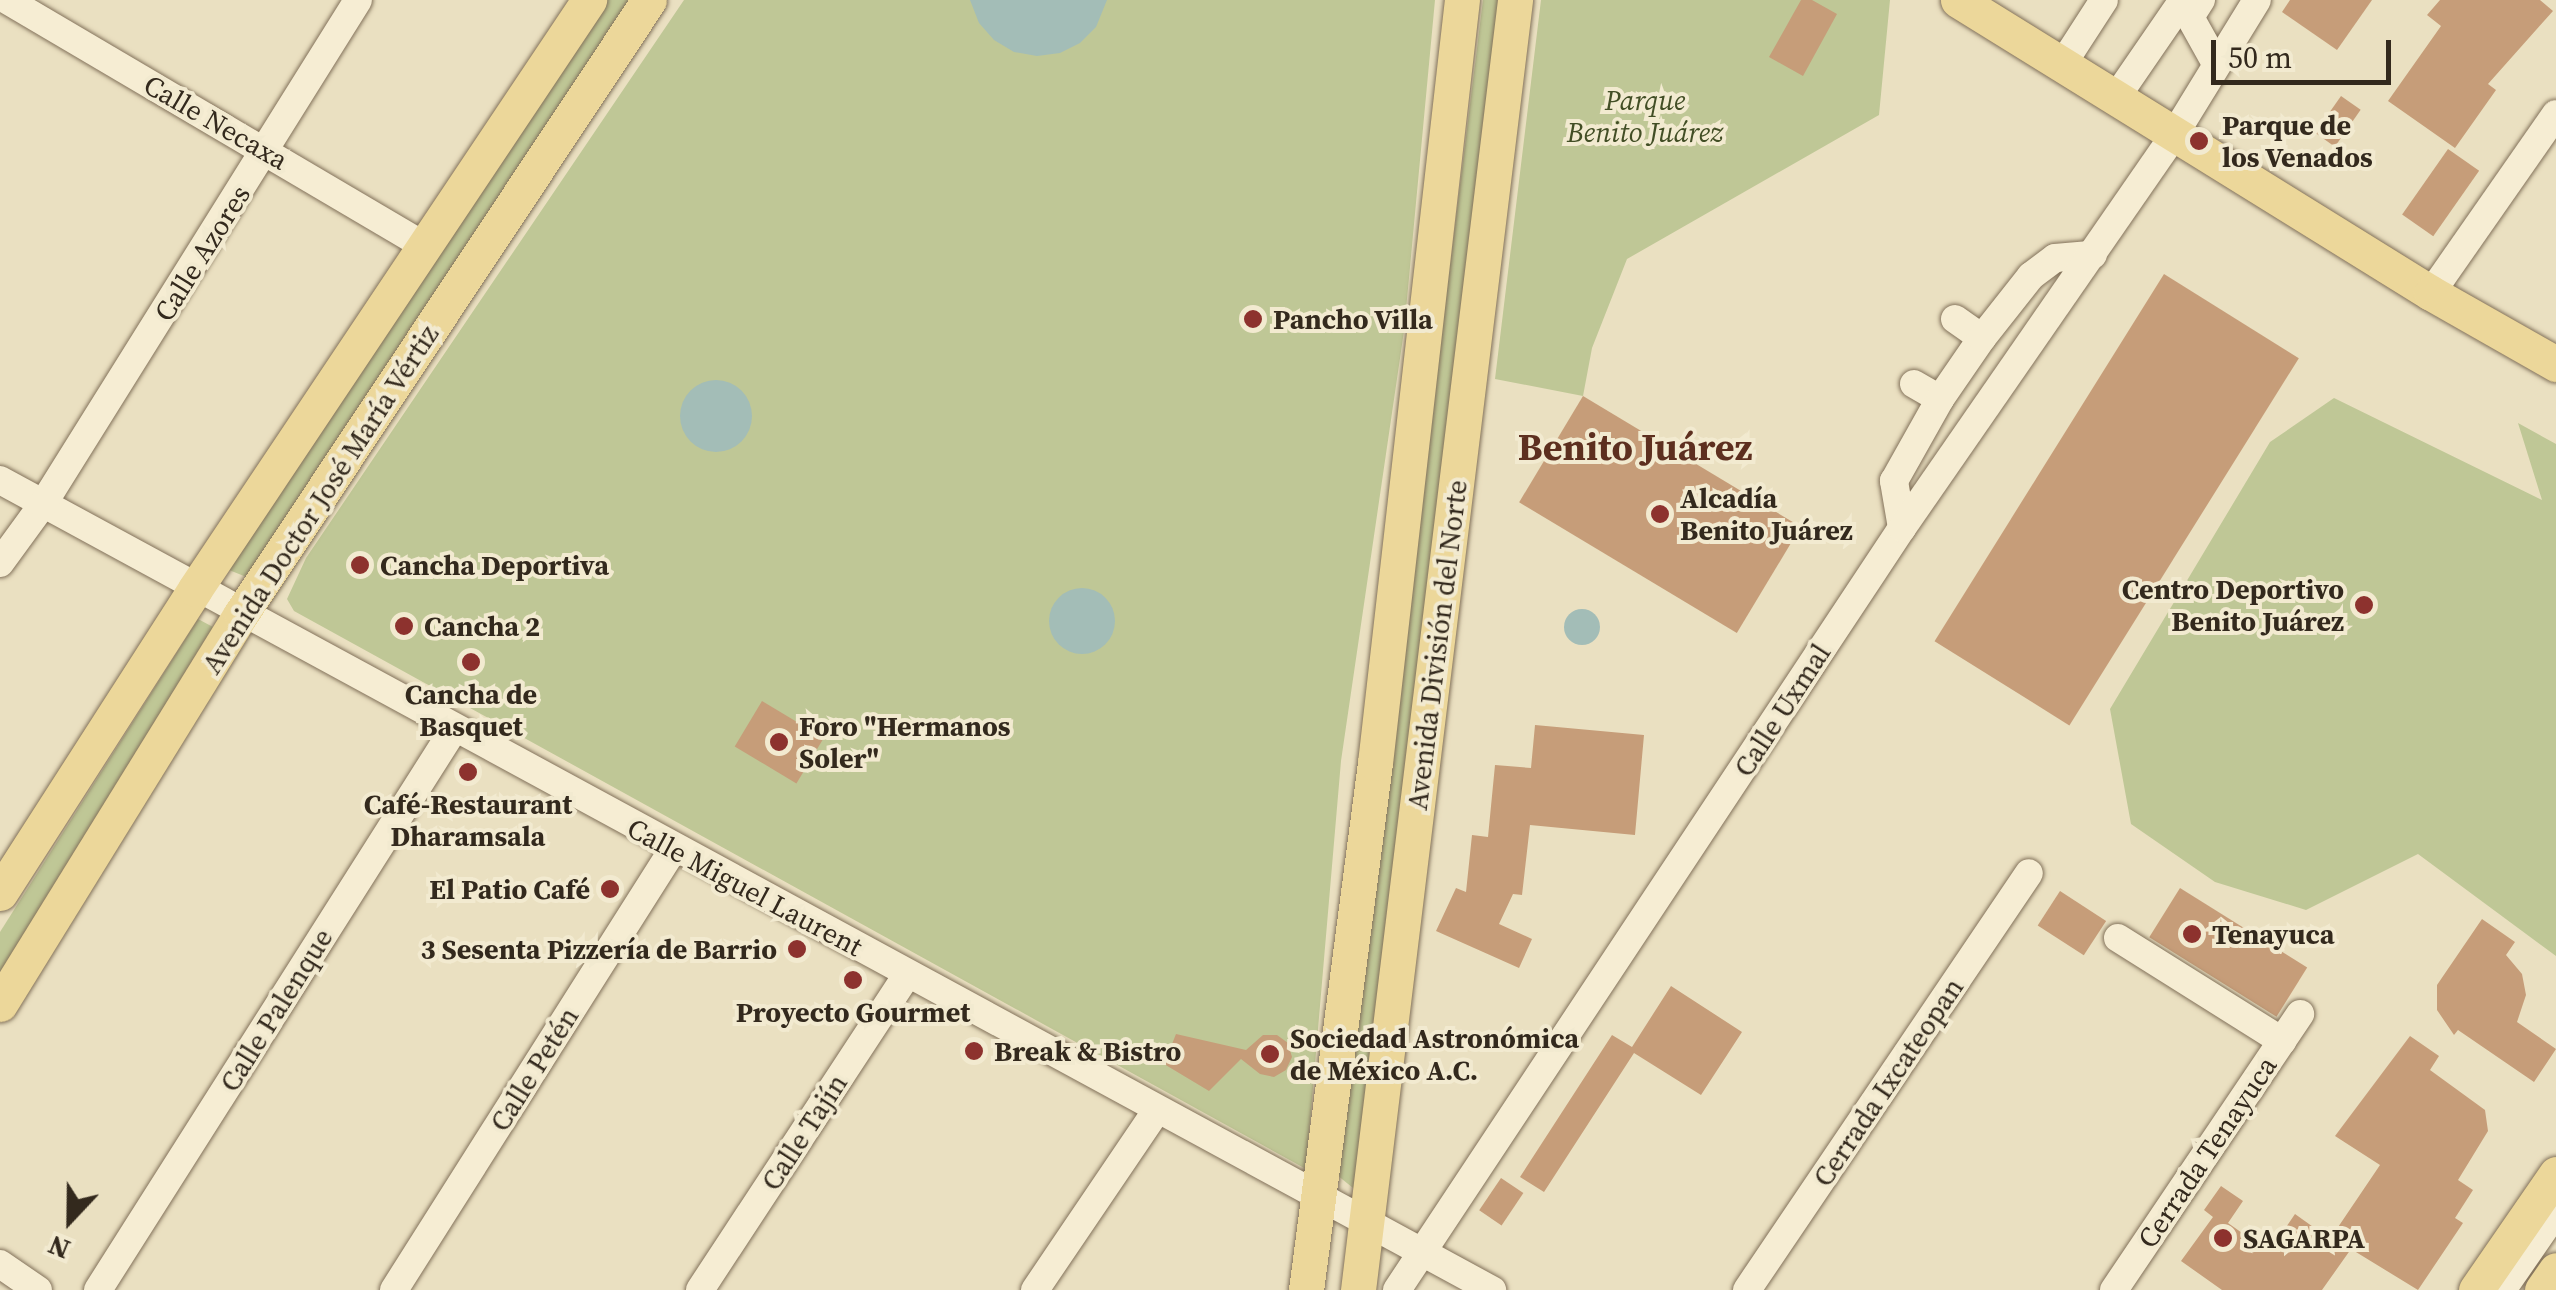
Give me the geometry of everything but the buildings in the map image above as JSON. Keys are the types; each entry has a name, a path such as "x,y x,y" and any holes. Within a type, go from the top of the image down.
{"main road":[{"name":"Avenida Doctor José María Vértiz","path":"0,893 195,589 589,0"},
{"name":"Avenida Doctor José María Vértiz","path":"0,1004 242,614 649,0"},
{"name":"Avenida División del Norte","path":"1306,1290 1320,1200 1462,0"},
{"name":"Avenida División del Norte","path":"1358,1290 1516,0"},
{"path":"1958,0 2431,293 2556,364"},
{"path":"2476,1290 2556,1174"},
{"path":"2542,1290 2556,1270"}],"street":[{"name":"Calle Necaxa","path":"7,0 424,246"},
{"name":"Calle Azores","path":"0,563 42,504 267,151 358,0"},
{"path":"2062,65 2104,0"},
{"name":"Calle Uxmal","path":"1397,1290 1902,528 2174,135 2215,62 2258,0"},
{"path":"2116,99 2187,8 2215,62"},
{"path":"2431,293 2556,114"},
{"path":"1902,528 1894,480 1940,399 1982,338 2030,276 2055,258 2092,255"},
{"path":"1956,319 1982,338"},
{"path":"1914,384 1940,399"},
{"name":"Calle Miguel Laurent","path":"0,480 454,730 1492,1290"},
{"name":"Calle Palenque","path":"98,1290 454,730"},
{"name":"Calle Petén","path":"394,1290 674,848"},
{"name":"Cerrada Ixcateopan","path":"1747,1290 2029,873"},
{"path":"2118,938 2282,1042"},
{"name":"Calle Tajín","path":"700,1290 907,975"},
{"name":"Cerrada Tenayuca","path":"2114,1290 2300,1014"},
{"path":"1035,1290 1157,1110"},
{"path":"2502,1290 2556,1212"},
{"path":"0,1264 38,1290"}],"green space":[{"path":"604,0 629,0 249,578 224,568"},
{"path":"684,0 1435,0 1404,331 1341,761 1306,1169 294,611 287,599 306,558"},
{"path":"1483,0 1500,0 1358,1192 1337,1175"},
{"name":"Parque Benito Juárez","path":"1541,0 1890,0 1879,115 1627,259 1592,348 1583,396 1495,379"},
{"name":"Centro Deportivo Benito Juárez","path":"2334,398 2542,500 2518,423 2556,444 2556,956 2418,854 2306,910 2215,882 2131,824 2110,709 2270,442"},
{"path":"198,619 213,627 0,973 0,932"}],"water":[{"path":"970,0 1107,0 1096,27 1080,43 1060,53 1037,56 1014,52 994,40 979,23"},
{"path":"716,380 742,390 752,416 742,442 716,452 690,442 680,416 690,390"},
{"path":"1082,588 1095,590 1105,598 1113,608 1113,634 1105,644 1095,652 1082,654 1069,652 1059,644 1051,634 1049,621 1051,608 1059,598 1069,590"},
{"path":"1582,609 1595,614 1600,627 1595,640 1582,645 1569,640 1564,627 1569,614"}],"place":[{"name":"Parque de los Venados","path":"2199,141"},
{"name":"Pancho Villa","path":"1253,319"},
{"name":"Alcadía Benito Juárez","path":"1660,514"},
{"name":"Cancha Deportiva","path":"360,565"},
{"name":"Centro Deportivo Benito Juárez","path":"2364,605"},
{"name":"Cancha 2","path":"404,626"},
{"name":"Cancha de Basquet","path":"471,662"},
{"name":"Foro \"Hermanos Soler\"","path":"779,742"},
{"name":"Café-Restaurant Dharamsala","path":"468,772"},
{"name":"El Patio Café","path":"610,889"},
{"name":"Tenayuca","path":"2192,934"},
{"name":"3 Sesenta Pizzería de Barrio","path":"797,949"},
{"name":"Proyecto Gourmet","path":"853,980"},
{"name":"Break & Bistro","path":"974,1051"},
{"name":"Sociedad Astronómica de México A.C.","path":"1270,1054"},
{"name":"SAGARPA","path":"2223,1238"}],"district":[{"name":"Benito Juárez","path":"1635,448"}]}
